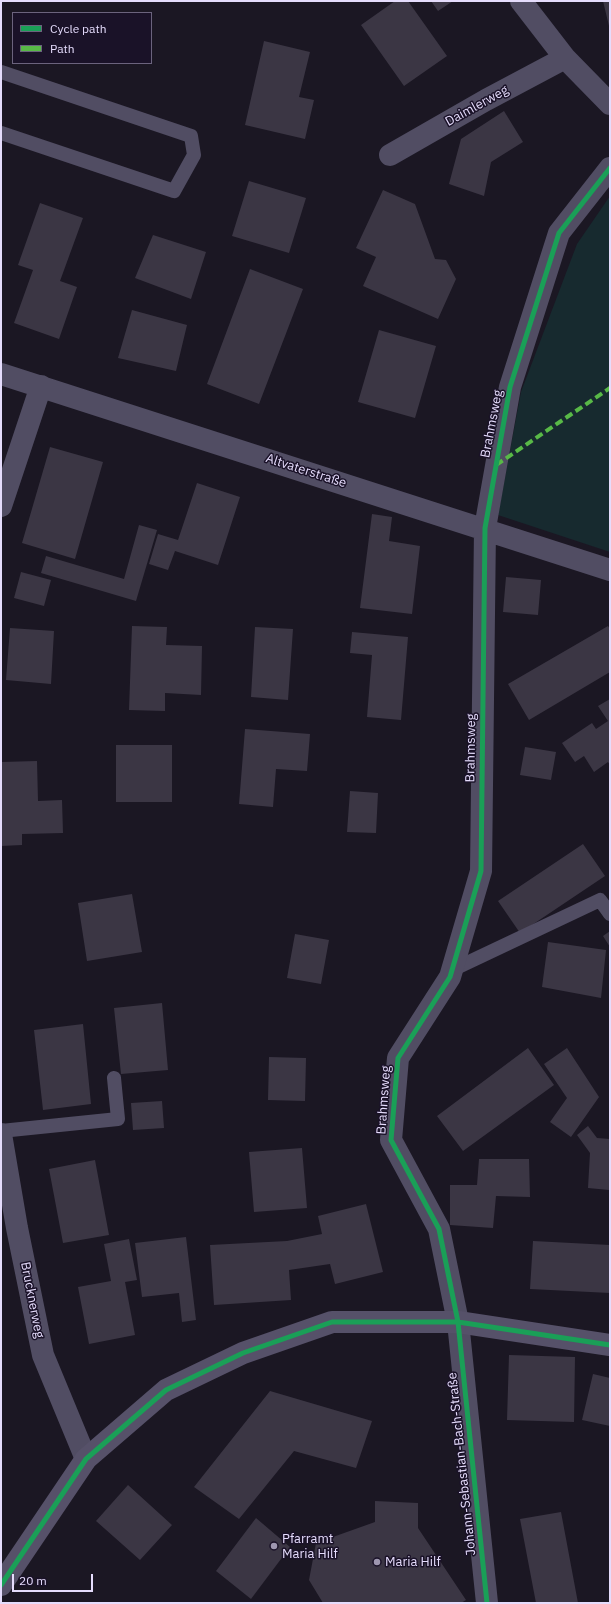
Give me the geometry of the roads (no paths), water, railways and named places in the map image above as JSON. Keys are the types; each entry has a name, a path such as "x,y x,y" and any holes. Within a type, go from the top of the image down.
{"street":[{"path":"522,1 565,58 610,104"},
{"name":"Daimlerweg","path":"390,154 565,58"},
{"name":"Brahmsweg","path":"458,1322 439,1229 391,1140 398,1058 450,977 481,871 485,528 510,387 558,233 610,168"},
{"name":"Altvaterstraße","path":"1,374 485,528 610,570"},
{"path":"1,506 41,386"},
{"name":"Brucknerweg","path":"1,1132 17,1228 43,1355 86,1459"},
{"path":"1,1585 86,1459 166,1390 243,1353 332,1322 458,1322 610,1345"},
{"name":"Johann-Sebastian-Bach-Straße","path":"458,1322 487,1603"}],"lane":[{"path":"1,72 191,136 194,155 174,191 1,133"},
{"path":"452,970 600,900 610,914"},
{"path":"1,1132 118,1119 114,1078"}],"place":[{"name":"Pfarramt Maria Hilf","path":"274,1546"},
{"name":"Maria Hilf","path":"377,1562"}]}
